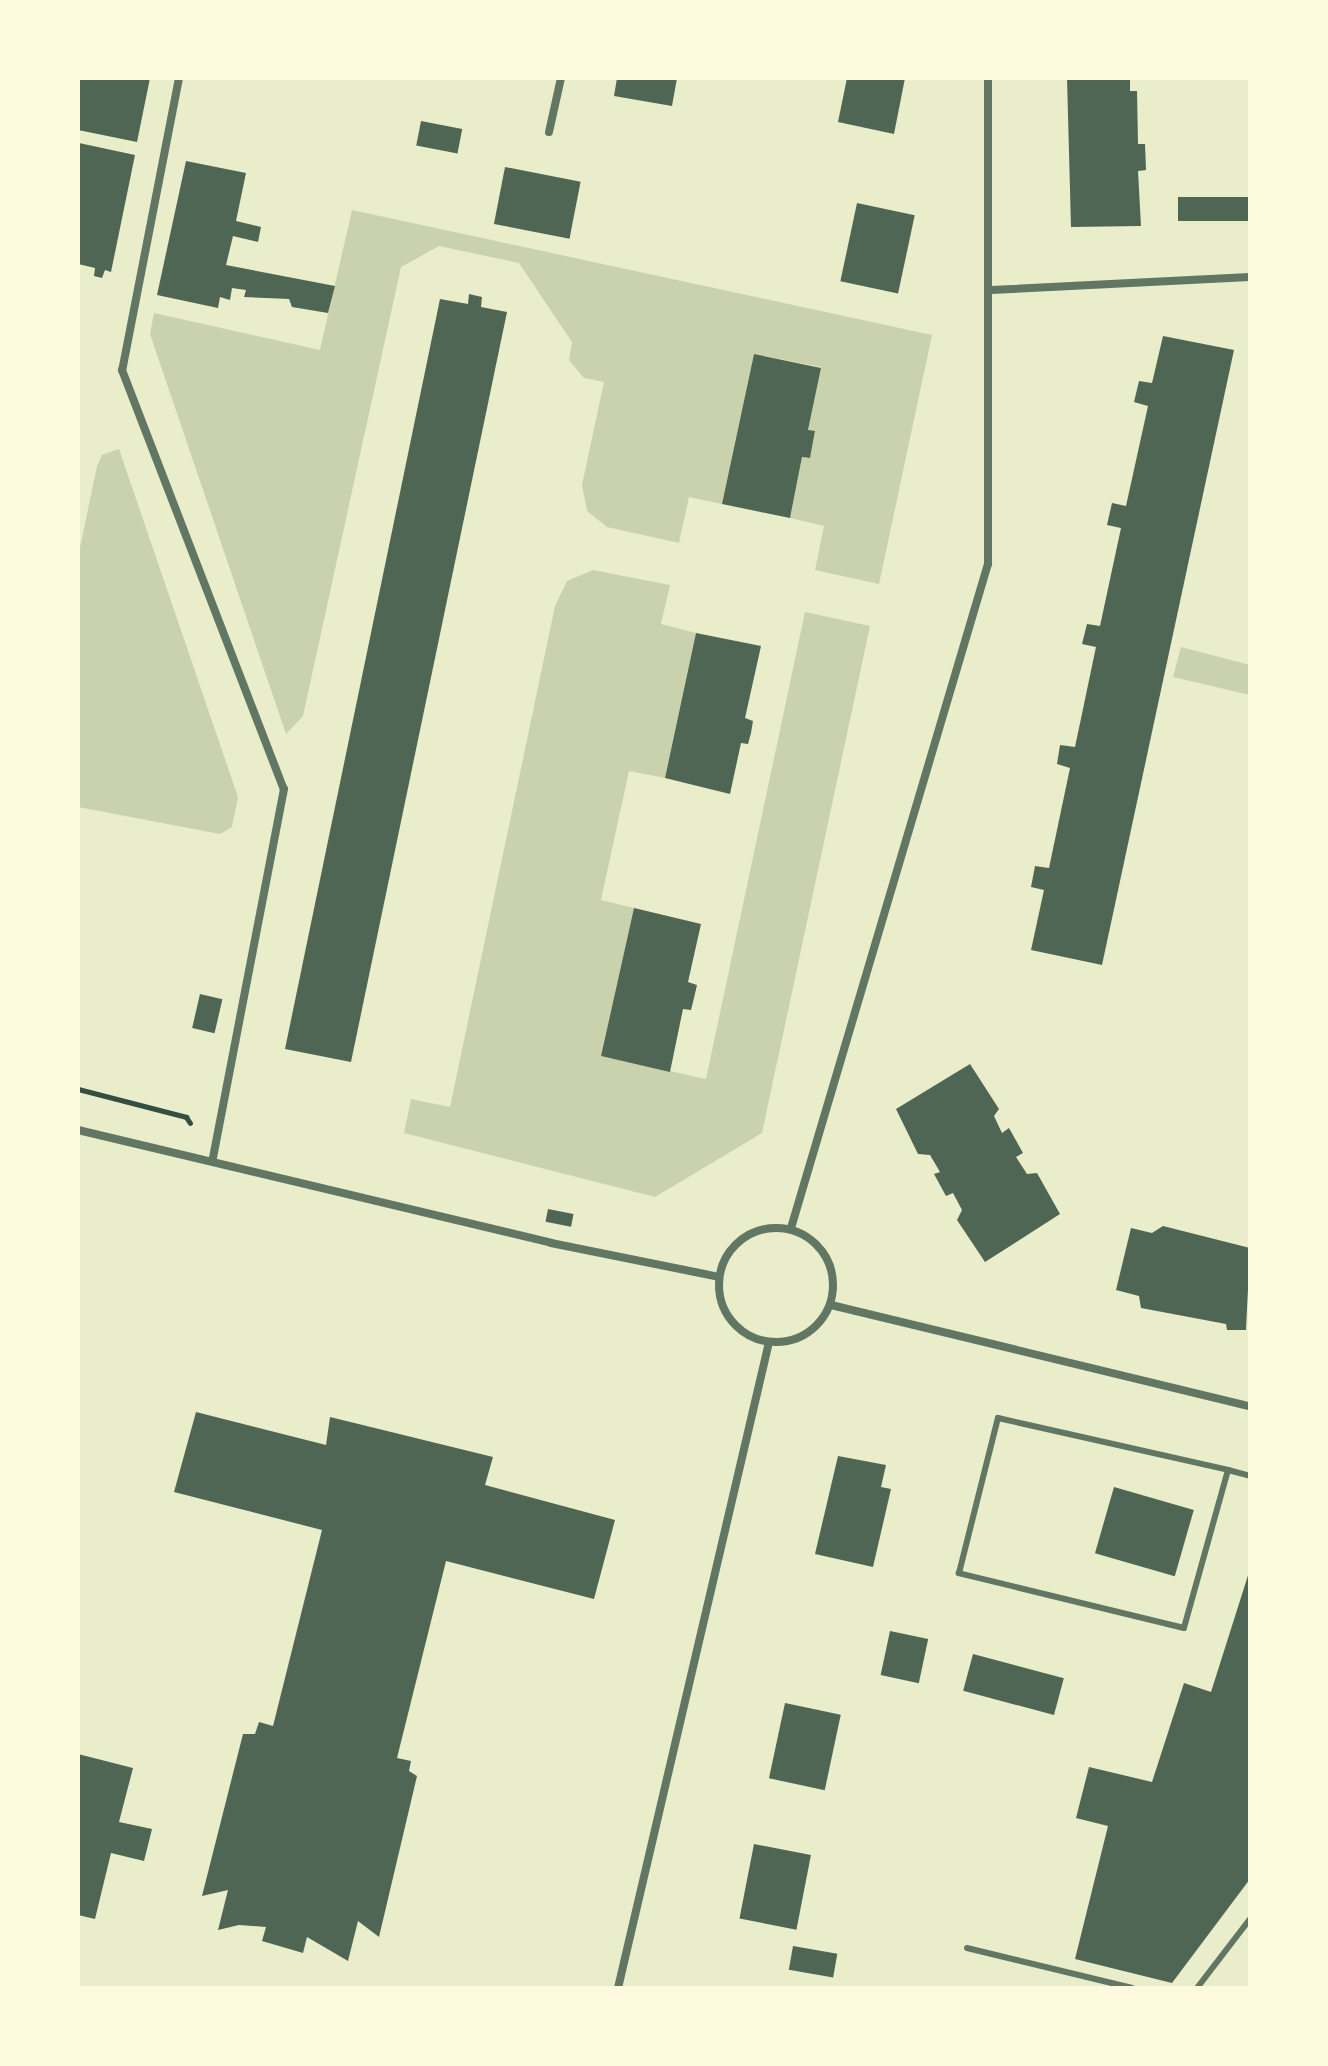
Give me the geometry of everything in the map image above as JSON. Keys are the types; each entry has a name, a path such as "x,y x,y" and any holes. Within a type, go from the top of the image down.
{"street":[{"path":"179,78 122,370 284,789 213,1159"},
{"path":"549,132 561,78"},
{"path":"791,1228 988,564 991,290 988,78"},
{"path":"991,290 1250,277"},
{"path":"78,1130 213,1159 551,1243 719,1277"},
{"path":"771,1227 791,1228 808,1236 827,1258 834,1285 831,1305 807,1334 769,1342 752,1337 726,1313 719,1277 725,1259 744,1238 771,1227"},
{"path":"831,1305 1250,1406"},
{"path":"618,1988 769,1342"}],"lane":[{"path":"1228,1470 1184,1628 959,1573 998,1418 1228,1470 1250,1476"},
{"path":"1197,1988 1250,1919"},
{"path":"967,1948 1132,1988"}],"path":[{"path":"78,1089 186,1117 213,1159"}],"green space":[{"path":"352,210 932,335 879,584 815,570 824,526 790,518 802,457 810,458 815,432 808,430 821,367 754,354 722,504 689,497 679,543 607,527 587,511 582,485 604,382 584,378 569,360 572,342 519,263 439,246 401,267 303,716 286,734 150,334 154,313 320,350"},
{"path":"119,449 238,797 232,827 220,834 78,807 78,557 97,466 102,455"},
{"path":"593,570 670,585 661,624 696,633 665,778 629,771 601,900 634,908 601,1056 706,1079 805,612 870,626 762,1133 655,1197 404,1133 411,1099 450,1107 555,606 567,581"},
{"path":"1181,647 1250,665 1250,695 1173,677"}],"building":[{"path":"78,78 150,78 137,142 78,130"},
{"path":"617,78 677,78 672,106 614,96"},
{"path":"847,78 905,78 894,134 838,122"},
{"path":"1067,78 1130,78 1130,91 1137,91 1138,144 1145,144 1146,170 1138,171 1141,226 1071,227"},
{"path":"421,121 462,129 457,154 416,146"},
{"path":"79,143 135,155 111,272 105,270 102,278 94,276 95,268 78,264"},
{"path":"186,161 246,173 236,221 261,227 258,242 233,236 226,265 335,286 328,313 292,307 289,299 244,297 246,290 232,288 230,300 220,297 218,308 157,295"},
{"path":"505,167 581,182 570,239 494,224"},
{"path":"1178,197 1250,197 1250,221 1178,221"},
{"path":"857,203 915,215 898,294 840,281"},
{"path":"469,294 482,297 481,307 507,312 351,1062 285,1049 440,299 468,304"},
{"path":"1163,336 1234,350 1102,965 1031,950 1044,890 1031,887 1035,866 1049,868 1070,768 1057,764 1060,745 1075,747 1096,647 1082,644 1087,624 1100,626 1121,528 1107,525 1112,503 1126,506 1148,406 1134,402 1139,381 1152,383"},
{"path":"754,354 821,368 808,430 815,431 810,458 802,457 790,518 722,504"},
{"path":"696,633 761,646 745,718 753,721 751,733 748,744 741,743 730,794 665,778"},
{"path":"634,908 701,924 688,982 697,985 691,1010 683,1009 670,1072 601,1056"},
{"path":"200,994 222,999 215,1033 192,1028"},
{"path":"970,1064 999,1109 994,1116 1002,1133 1009,1128 1023,1153 1016,1157 1027,1174 1037,1173 1060,1214 985,1262 957,1220 962,1210 953,1193 946,1196 934,1174 940,1172 930,1155 918,1154 896,1109"},
{"path":"548,1209 574,1214 571,1227 546,1222"},
{"path":"1163,1226 1250,1248 1246,1330 1227,1330 1226,1324 1141,1308 1139,1296 1116,1290 1131,1228 1152,1233"},
{"path":"196,1412 326,1445 330,1417 493,1457 485,1485 615,1520 594,1599 446,1561 397,1758 411,1761 409,1771 417,1776 379,1937 358,1921 348,1961 307,1937 303,1953 262,1941 266,1927 239,1925 218,1930 228,1890 202,1896 243,1734 255,1734 259,1722 273,1726 322,1530 174,1492"},
{"path":"838,1456 886,1465 881,1487 891,1489 873,1567 815,1554"},
{"path":"1114,1487 1194,1510 1175,1576 1095,1553"},
{"path":"1250,1569 1250,1879 1172,1983 1075,1959 1108,1826 1076,1818 1089,1767 1152,1782 1184,1683 1211,1692"},
{"path":"890,1631 928,1639 919,1683 881,1675"},
{"path":"973,1654 1064,1678 1054,1715 963,1691"},
{"path":"785,1703 841,1715 825,1790 769,1778"},
{"path":"78,1754 133,1768 119,1822 152,1829 144,1861 111,1853 95,1919 78,1915"},
{"path":"754,1844 811,1855 796,1930 739,1919"},
{"path":"793,1946 837,1954 833,1977 789,1970"}]}
